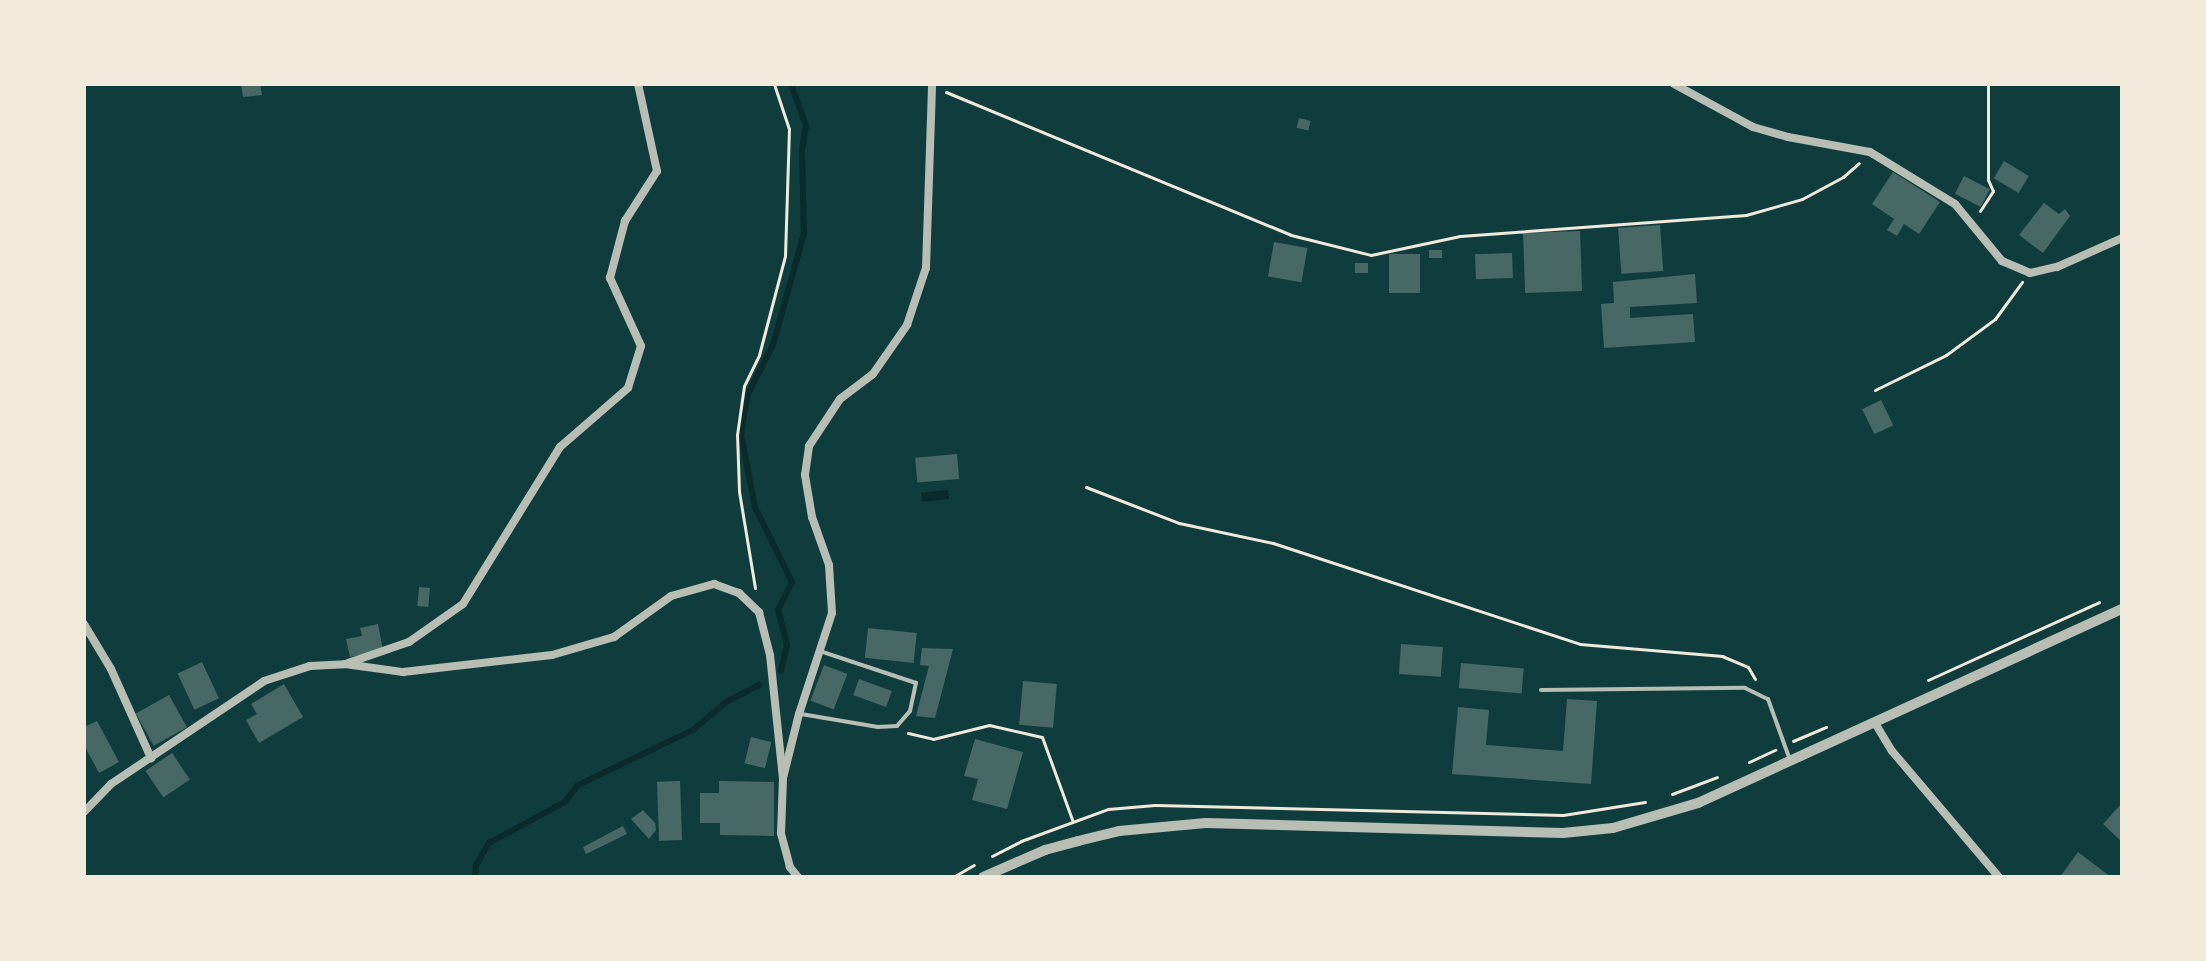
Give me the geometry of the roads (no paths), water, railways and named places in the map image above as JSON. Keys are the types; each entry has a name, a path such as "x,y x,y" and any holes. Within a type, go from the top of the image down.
{"street":[{"path":"345,664 409,642 463,604 560,447 628,388 641,346 610,278 625,221 657,171 638,84"},
{"path":"1674,84 1753,127 1788,137 1870,152 1955,204 2002,261 2030,273 2057,267 2122,238"},
{"path":"783,778 799,714 832,613 829,565 812,517 805,475 809,446 840,399 873,374 907,325 926,268 932,85"},
{"path":"84,812 111,784 264,681 310,666 345,664 403,672 552,655 614,637 671,596 714,584 739,593 759,612 770,655 783,778 781,833 790,867 798,877"},
{"path":"983,877 1045,850 1119,831 1206,823 1563,833 1613,828 1698,803 2122,609"},
{"path":"84,624 111,669 151,758"},
{"path":"1875,723 1892,751 1999,877"}],"lane":[{"path":"799,714 878,727 897,726 910,711 916,683 820,651"},
{"path":"1541,690 1745,688 1768,699 1791,762"}],"water":[{"path":"948,490 949,499 922,502 921,493"}],"waterway":[{"path":"781,671 787,645 778,610 792,582 755,507 741,435 747,396 773,345 804,233 802,150 806,126 791,84"},
{"path":"475,877 476,866 489,843 565,802 578,785 693,730 726,702 759,685"}]}
